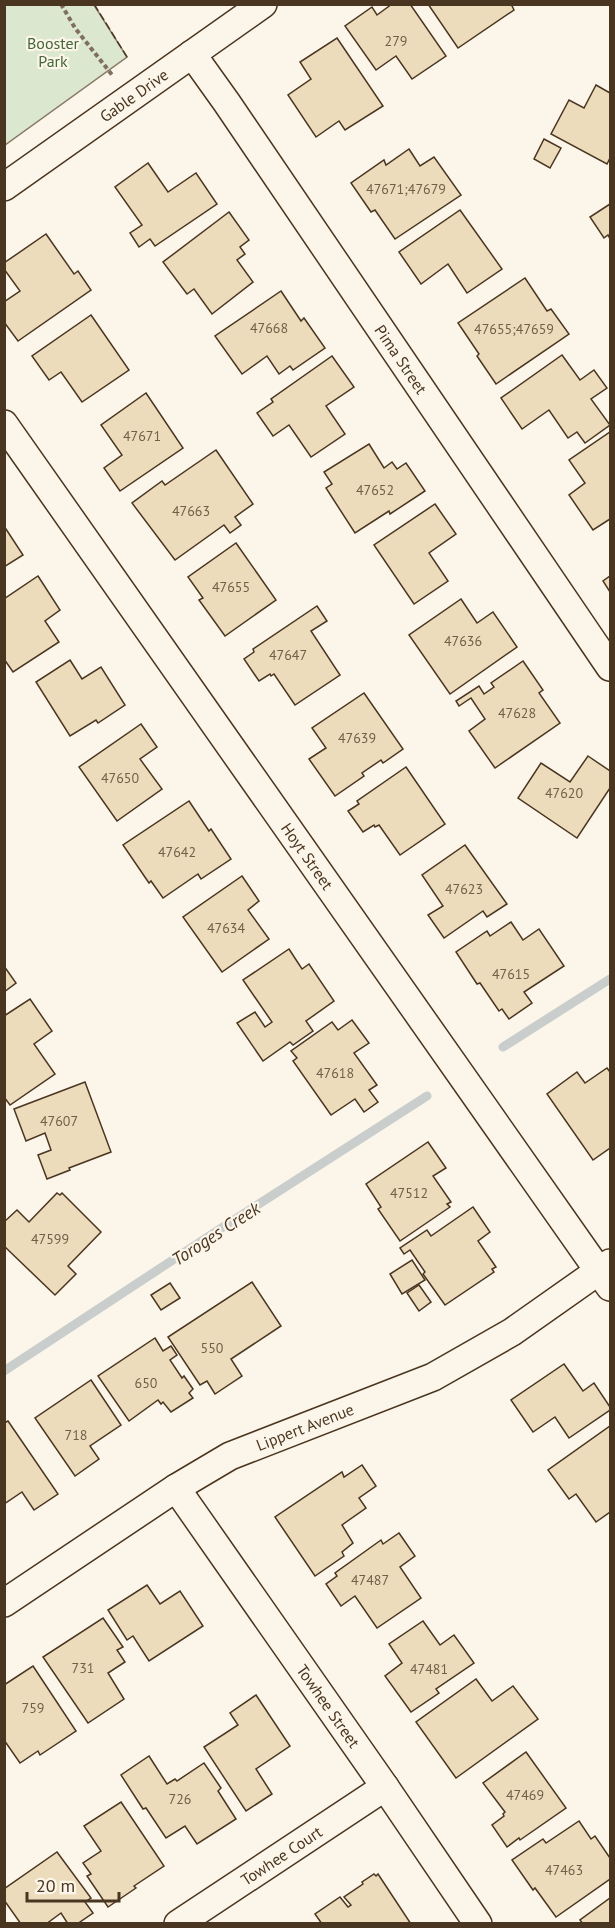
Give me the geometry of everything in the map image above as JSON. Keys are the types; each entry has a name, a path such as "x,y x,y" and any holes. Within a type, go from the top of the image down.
{"street":[{"name":"Gable Drive","path":"4,187 263,4"},
{"name":"Pima Street","path":"192,54 610,667"},
{"name":"Hoyt Street","path":"4,424 607,1274"},
{"name":"Lippert Avenue","path":"4,1603 176,1488 230,1456 433,1377 513,1332 607,1274"},
{"name":"Towhee Street","path":"176,1488 478,1923"},
{"name":"Towhee Court","path":"178,1923 385,1787"}],"path":[{"path":"61,4 75,28 129,98"}],"green space":[{"name":"Booster Park","path":"5,4 94,5 127,57 5,145"}],"building":[{"path":"392,4 410,4 446,56 412,79 396,56 376,70 345,26 372,7 377,15"},
{"path":"428,4 511,4 514,10 458,48"},
{"path":"337,38 383,106 345,130 339,121 316,137 288,95 311,79 300,62"},
{"path":"596,85 610,93 610,158 607,164 551,134 569,100 584,108"},
{"path":"544,139 561,148 550,168 534,159"},
{"path":"409,149 420,166 434,157 461,195 395,239 375,210 371,212 351,183 384,160 386,165"},
{"path":"148,163 168,192 196,173 217,204 155,246 150,239 139,247 130,233 142,225 115,187"},
{"path":"610,204 610,239 608,235 604,238 590,217"},
{"path":"460,210 502,269 467,293 448,264 421,284 399,252"},
{"path":"229,212 249,240 240,247 245,254 237,260 253,282 212,314 194,289 187,294 163,262"},
{"path":"46,234 74,274 78,271 91,290 18,341 4,322 4,302 20,291 4,269 4,263"},
{"path":"525,278 547,311 551,309 569,334 496,384 458,323"},
{"path":"281,291 301,321 304,318 325,348 293,370 290,366 279,374 267,356 242,374 215,336"},
{"path":"91,315 129,370 82,402 61,372 49,380 32,356"},
{"path":"562,355 580,380 594,370 607,388 591,399 610,425 585,443 577,432 568,438 549,410 522,429 501,398"},
{"path":"332,356 354,387 326,406 345,434 311,457 289,425 273,436 257,413 273,402 271,399"},
{"path":"146,393 183,448 120,491 104,468 122,455 101,425"},
{"path":"610,432 610,519 593,530 569,495 585,483 569,460"},
{"path":"369,444 384,468 392,462 397,469 406,463 425,491 355,533 326,488 332,484 324,472"},
{"path":"216,450 253,504 235,517 241,525 230,533 224,525 175,560 132,503 162,481 165,485"},
{"path":"435,504 456,534 429,553 448,581 414,604 374,545"},
{"path":"4,526 23,555 4,567"},
{"path":"236,543 276,600 225,636 199,600 203,598 188,577"},
{"path":"38,576 60,610 45,621 59,642 13,672 4,659 4,599"},
{"path":"610,576 610,592 603,581"},
{"path":"461,599 477,623 493,612 517,647 450,694 409,635"},
{"path":"317,606 327,621 311,631 340,675 295,705 274,674 259,681 244,659 254,652 253,649"},
{"path":"70,660 82,679 101,667 125,705 98,723 96,720 70,736 36,682"},
{"path":"523,661 543,690 539,693 560,723 495,768 469,731 485,719 471,698 459,706 456,701 479,686 484,694 494,687 491,683"},
{"path":"364,693 403,749 383,763 381,760 362,773 364,776 335,796 309,759 326,748 312,728"},
{"path":"141,724 157,747 140,759 162,789 117,821 79,767"},
{"path":"588,756 610,771 610,788 577,838 518,798 541,763 570,782"},
{"path":"406,767 445,824 400,855 379,825 375,827 374,825 363,832 348,811 359,804 357,801"},
{"path":"189,801 231,859 201,879 198,874 163,898 151,881 149,883 123,845"},
{"path":"465,845 507,904 487,917 483,911 444,938 428,915 443,906 422,875"},
{"path":"242,876 259,901 248,910 269,939 222,972 183,917"},
{"path":"511,922 523,940 539,929 564,966 524,992 532,1003 509,1019 502,1009 499,1011 480,983 477,984 456,952 487,931 490,936"},
{"path":"289,949 302,969 309,964 334,1001 306,1021 313,1031 293,1045 290,1042 263,1061 237,1023 255,1012 265,1027 272,1022 243,980"},
{"path":"4,966 16,983 4,992"},
{"path":"30,999 52,1031 34,1044 55,1074 10,1105 4,1097 4,1016"},
{"path":"352,1020 369,1043 354,1053 377,1085 369,1090 378,1102 364,1112 355,1099 331,1115 293,1061 297,1058 291,1051 332,1022 338,1030"},
{"path":"607,1068 610,1072 610,1148 593,1160 547,1094 577,1072 585,1083"},
{"path":"85,1082 111,1152 47,1179 38,1155 51,1150 45,1133 26,1141 14,1109"},
{"path":"428,1142 446,1168 433,1176 451,1202 447,1204 450,1207 400,1241 378,1209 381,1207 366,1184"},
{"path":"57,1193 60,1195 62,1193 101,1232 68,1266 76,1274 55,1295 4,1246 4,1222 17,1210 29,1222"},
{"path":"473,1207 490,1232 478,1241 496,1267 492,1269 494,1272 445,1305 423,1274 425,1272 410,1250 404,1254 400,1248 427,1230 431,1236"},
{"path":"412,1260 425,1280 402,1294 390,1274"},
{"path":"252,1282 281,1326 231,1359 242,1376 215,1394 207,1381 200,1385 168,1337"},
{"path":"170,1283 180,1298 161,1310 151,1295"},
{"path":"419,1285 431,1302 419,1311 407,1293"},
{"path":"155,1338 163,1351 171,1346 177,1355 170,1360 193,1389 189,1393 193,1398 171,1412 163,1402 161,1404 158,1400 129,1421 98,1376"},
{"path":"564,1364 583,1391 594,1383 610,1410 569,1438 555,1417 533,1432 511,1400"},
{"path":"91,1380 121,1425 90,1446 99,1459 75,1476 35,1418"},
{"path":"8,1421 58,1494 34,1510 22,1492 4,1504 4,1423"},
{"path":"610,1426 610,1512 596,1522 576,1494 569,1499 548,1470"},
{"path":"362,1465 376,1486 359,1498 366,1508 342,1525 353,1543 342,1552 344,1556 315,1576 275,1517 342,1472 344,1477"},
{"path":"399,1533 415,1556 400,1567 421,1598 377,1628 355,1596 341,1606 326,1584 337,1576 335,1573 381,1540 383,1544"},
{"path":"147,1585 160,1604 180,1591 203,1626 149,1661 133,1636 127,1640 108,1610"},
{"path":"103,1618 123,1647 117,1650 125,1662 108,1673 124,1699 88,1723 43,1657"},
{"path":"423,1621 440,1645 454,1635 474,1663 436,1689 439,1693 411,1712 385,1676 402,1663 389,1644"},
{"path":"33,1666 76,1731 40,1755 38,1751 20,1763 4,1740 4,1685"},
{"path":"476,1679 492,1701 513,1686 538,1719 456,1778 416,1722"},
{"path":"256,1695 290,1746 256,1769 272,1794 246,1811 204,1747 238,1725 230,1713"},
{"path":"526,1752 566,1808 507,1847 492,1825 504,1816 505,1812 483,1783"},
{"path":"149,1756 167,1784 175,1779 177,1781 204,1763 221,1788 218,1791 236,1819 197,1844 185,1826 166,1838 146,1808 143,1809 121,1775"},
{"path":"121,1802 164,1866 108,1907 87,1876 91,1874 83,1863 101,1851 84,1826"},
{"path":"579,1821 591,1839 595,1836 610,1858 610,1879 556,1917 512,1860 543,1839 546,1843"},
{"path":"57,1852 91,1898 85,1902 93,1913 77,1924 68,1924 61,1913 46,1924 21,1924 4,1900 4,1889"},
{"path":"374,1874 376,1876 378,1874 411,1924 322,1924 315,1914 340,1897 348,1907 351,1905 344,1897"},
{"path":"610,1898 610,1924 583,1924 580,1920"}],"waterway":[{"name":"Toroges Creek","path":"503,1047 610,979"},
{"name":"Toroges Creek","path":"4,1371 427,1096"}],"fence":[{"path":"94,4 127,57"}]}
